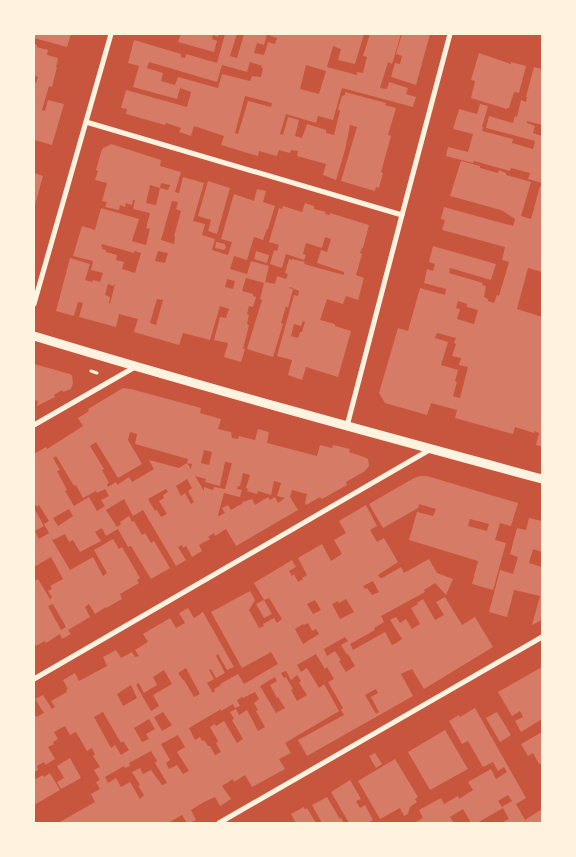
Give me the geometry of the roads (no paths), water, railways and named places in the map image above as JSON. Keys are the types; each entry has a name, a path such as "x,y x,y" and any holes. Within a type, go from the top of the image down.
{"street":[{"path":"34,304 111,34"},
{"path":"347,426 450,34"},
{"path":"86,122 402,215"},
{"path":"34,336 347,426 542,479"},
{"path":"34,425 135,366"},
{"path":"34,679 431,449"},
{"path":"220,823 542,637"}]}
